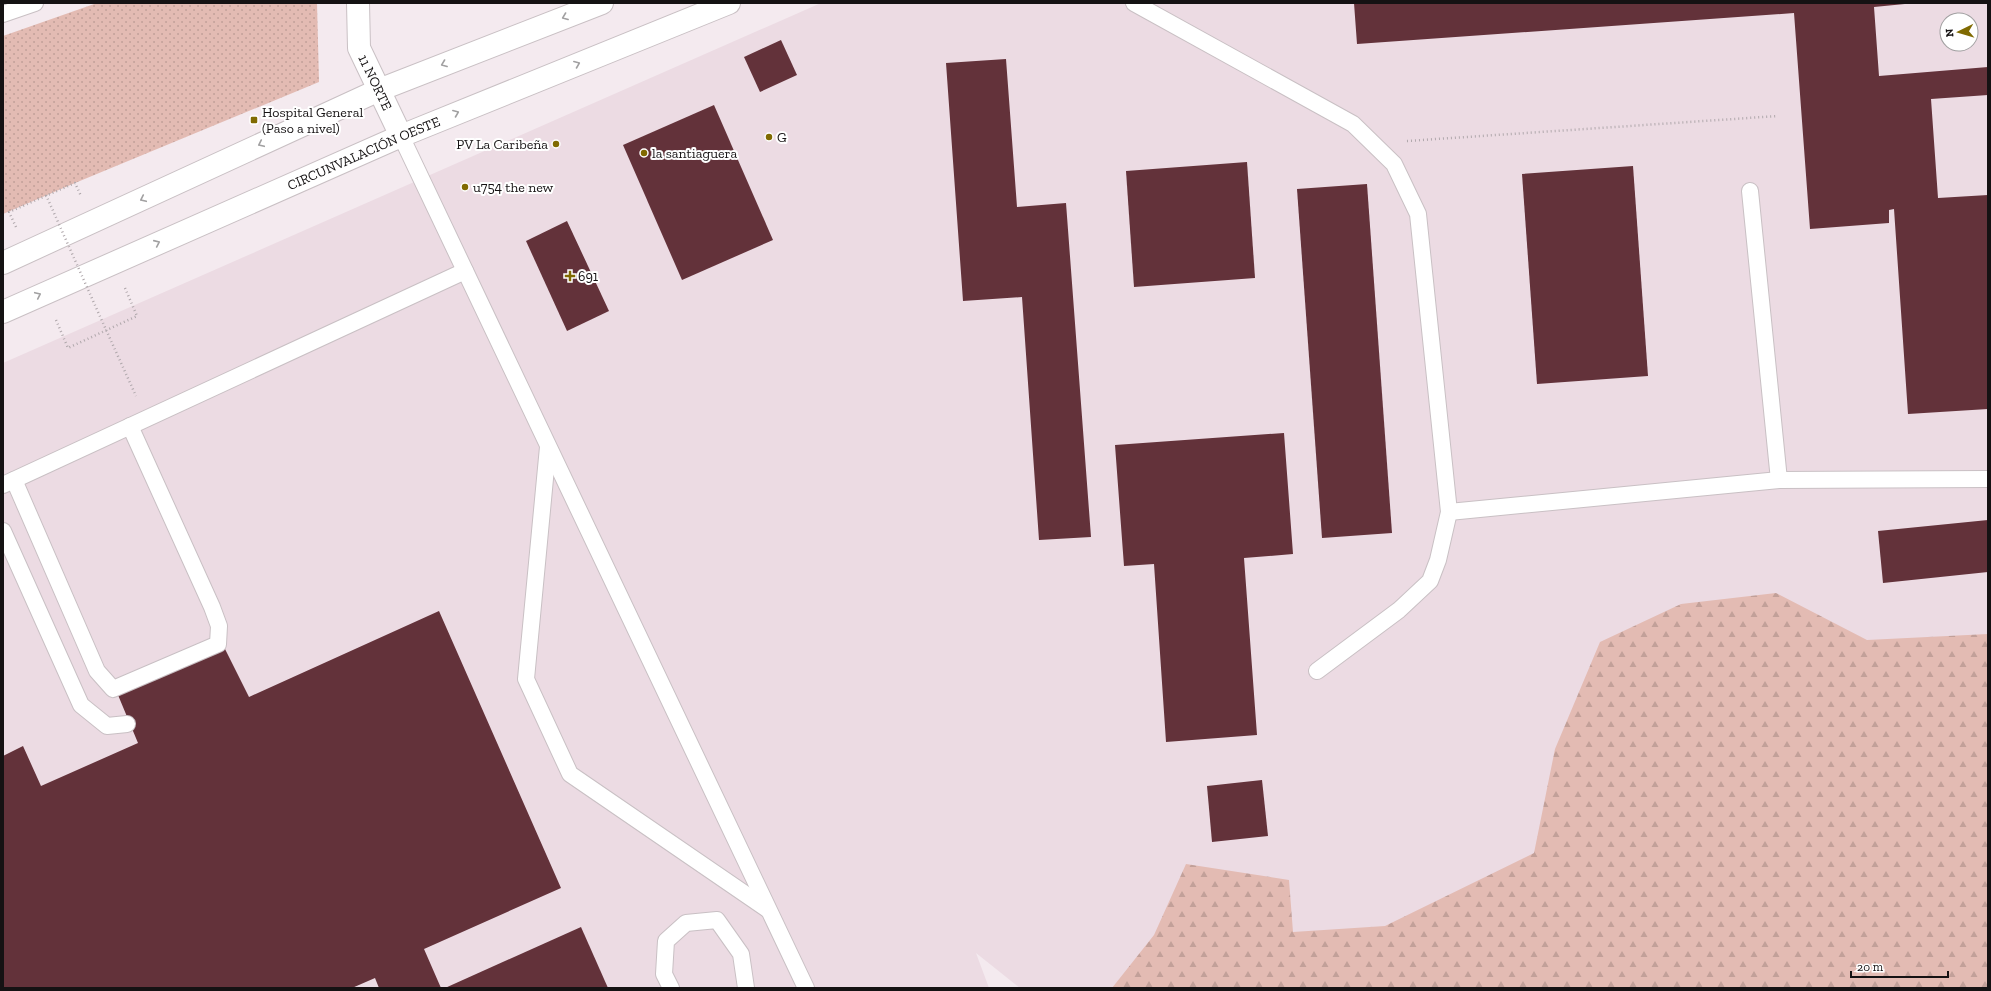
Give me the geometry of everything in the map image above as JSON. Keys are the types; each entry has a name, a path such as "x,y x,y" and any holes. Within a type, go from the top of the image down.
{"main road":[{"name":"11 NORTE","path":"358,3 359,48 401,136"},
{"path":"3,263 379,90 602,3"},
{"name":"CIRCUNVALACIÓN OESTE","path":"3,312 401,136 729,3"}],"lane":[{"path":"3,14 34,3"},
{"path":"1134,3 1353,124 1394,164 1418,214 1448,512 1438,560 1430,581 1399,610 1317,671"},
{"path":"401,136 806,988"},
{"path":"1750,191 1779,480"},
{"path":"130,426 212,607 219,626 218,644 113,689 98,671 9,482 130,426 146,419 465,271"},
{"path":"548,446 526,680 570,774 769,910"},
{"path":"1448,512 1779,480 1988,479"},
{"path":"3,531 81,705 107,726 126,724"},
{"path":"671,988 664,974 666,941 686,923 716,920 741,954 746,988"}],"path":[{"path":"1372,143 1778,116"},
{"path":"9,212 75,183"},
{"path":"46,195 146,419"},
{"path":"68,348 137,316"}],"shaded area":[{"path":"821,3 1988,3 1988,988 1020,988 976,953 989,988 3,988 3,363"}],"green space":[{"path":"97,3 317,3 319,82 3,214 3,36"},
{"path":"1776,593 1867,640 1988,634 1988,988 1112,988 1154,935 1186,864 1289,880 1293,932 1385,926 1534,853 1555,749 1600,642 1681,604"}],"building":[{"path":"1354,3 1915,3 1874,7 1879,76 1988,67 1988,95 1931,99 1938,198 1988,195 1988,409 1908,414 1894,209 1889,210 1889,223 1810,229 1794,13 1357,44"},
{"path":"781,40 797,75 760,92 744,57"},
{"path":"1006,59 1017,207 1066,203 1091,537 1039,540 1022,297 963,301 946,63"},
{"path":"714,105 773,240 682,280 623,145"},
{"path":"1247,162 1255,278 1134,287 1126,171"},
{"path":"1633,166 1648,376 1537,384 1522,174"},
{"path":"1367,184 1392,533 1322,538 1297,189"},
{"path":"567,221 609,311 567,331 526,241"},
{"path":"1284,433 1293,554 1244,558 1257,735 1166,742 1154,564 1124,566 1115,445"},
{"path":"1988,520 1988,572 1883,583 1878,531"},
{"path":"439,611 561,888 424,949 441,988 379,988 375,978 352,988 3,988 3,756 23,746 41,786 138,743 118,695 223,645 249,697"},
{"path":"1262,780 1268,836 1212,842 1207,786"},
{"path":"581,927 608,988 445,988"}],"place":[{"name":"Hospital General (Paso a nivel)","path":"254,120"},
{"name":"G","path":"769,137"},
{"name":"PV La Caribeña","path":"556,144"},
{"name":"la santiaguera","path":"644,153"},
{"name":"u754 the new","path":"465,187"},
{"name":"691","path":"570,276"}]}
